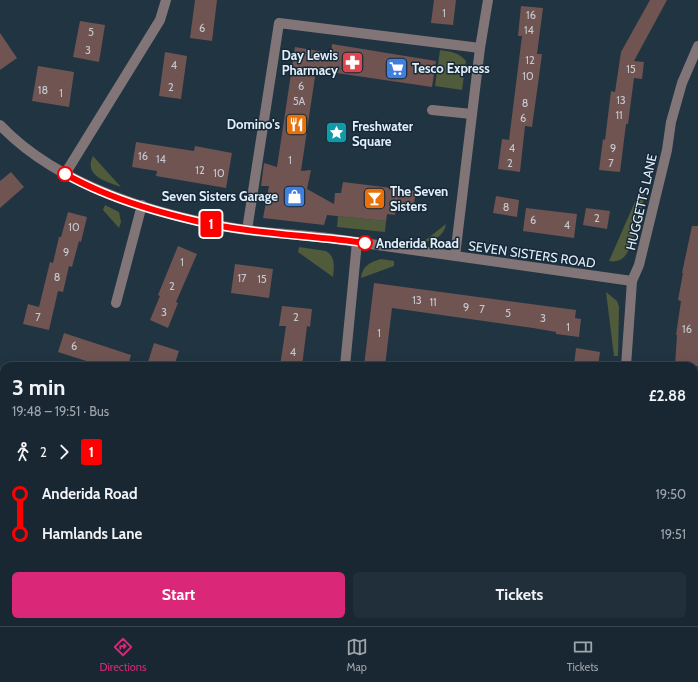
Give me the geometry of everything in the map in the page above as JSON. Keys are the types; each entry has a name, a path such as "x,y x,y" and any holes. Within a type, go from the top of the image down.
{"street":[{"path":"65,174 160,20 166,0"},
{"path":"454,256 480,48 488,0"},
{"path":"247,230 279,23 480,48"},
{"name":"HUGGETTS LANE","path":"626,362 632,281 639,265 667,150 671,122 680,89 698,46"},
{"path":"432,110 472,114"},
{"name":"SEVEN SISTERS ROAD","path":"0,125 29,151 65,174 101,191 196,221 247,230 357,242 632,281"},
{"path":"116,303 142,205"},
{"path":"345,362 357,242"}],"green space":[{"path":"440,50 457,54 466,61 462,90 435,86"},
{"path":"93,156 121,187 103,180 94,173 91,169"},
{"path":"641,188 645,189 643,205 635,236 623,258 616,261 609,261"},
{"path":"105,205 119,212 121,222 119,228 103,210"},
{"path":"338,216 386,221 385,232 337,227"},
{"path":"446,224 441,235 423,242"},
{"path":"299,247 326,251 329,253 334,262 333,277 298,252"},
{"path":"381,259 394,261 394,266 361,278 363,270 367,265"},
{"path":"606,292 617,301 619,307 618,356 614,356"}],"building":[{"path":"195,0 217,0 212,41 190,38"},
{"path":"434,0 456,0 453,25 431,23"},
{"path":"650,0 667,0 634,61 644,62 642,79 634,78 620,172 599,170 603,139 605,140 611,91 615,92 621,52"},
{"path":"521,6 543,8 537,54 542,54 532,127 525,126 520,172 498,169 502,139 509,140 522,36 518,36"},
{"path":"80,21 105,25 99,62 73,57"},
{"path":"0,33 17,58 0,70"},
{"path":"332,44 436,61 432,87 316,70 301,171 311,170 307,189 334,204 335,193 341,193 343,182 416,191 413,210 396,208 395,215 387,214 386,221 327,215 324,225 263,218 269,186 261,186 264,163 277,167 295,47 331,53"},
{"path":"165,52 187,56 181,99 159,96"},
{"path":"38,66 74,72 69,107 32,101"},
{"path":"136,142 194,151 195,146 232,153 226,188 156,176 157,171 132,167"},
{"path":"11,172 24,187 0,208 0,181"},
{"path":"496,196 519,200 517,217 493,213"},
{"path":"526,208 577,214 574,238 523,231"},
{"path":"586,208 610,211 607,229 583,225"},
{"path":"68,212 87,217 81,242 79,241 72,267 69,266 63,292 58,291 49,330 23,324 28,304 39,307 50,262 53,263 59,237 61,237"},
{"path":"692,226 698,226 698,362 675,362 676,335 681,301 678,300"},
{"path":"178,246 197,254 176,302 178,303 168,328 150,320 160,296 158,295"},
{"path":"235,264 273,269 269,298 231,293"},
{"path":"374,283 576,310 575,318 581,319 579,337 556,334 556,332 533,328 392,308 385,362 364,362"},
{"path":"282,306 312,309 310,327 307,326 302,362 281,362 286,326 279,326"},
{"path":"64,333 131,355 129,362 89,362 58,352"},
{"path":"154,343 179,351 175,362 148,362"},
{"path":"576,348 600,352 599,362 574,362"}],"bus line":[{"name":"1","path":"65,174 101,191 196,221 247,230 365,243"}],"place":[{"name":"Day Lewis Pharmacy","path":"353,62"},
{"name":"Tesco Express","path":"396,68"},
{"name":"Domino's","path":"296,124"},
{"name":"Freshwater Square","path":"337,133"},
{"name":"Seven Sisters Garage","path":"294,196"},
{"name":"The Seven Sisters","path":"375,198"},
{"name":"Anderida Road","path":"365,243"}]}
